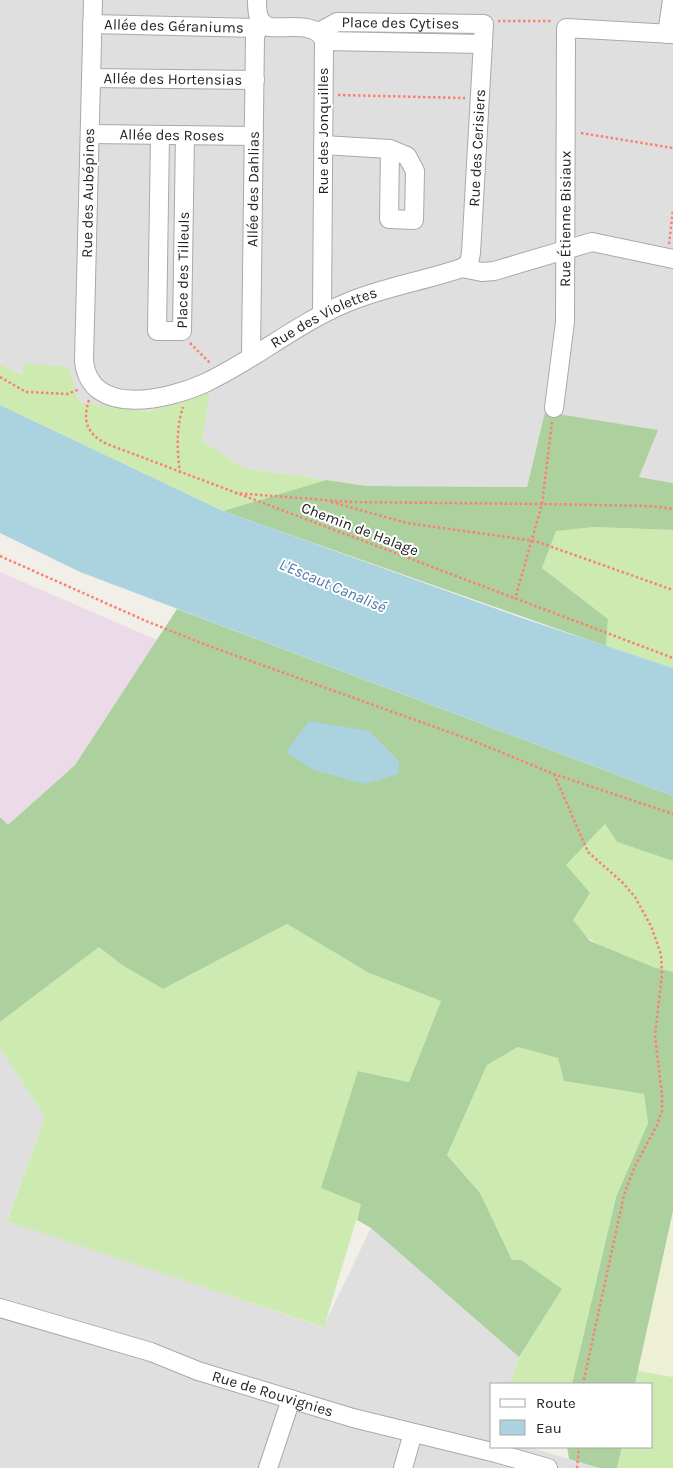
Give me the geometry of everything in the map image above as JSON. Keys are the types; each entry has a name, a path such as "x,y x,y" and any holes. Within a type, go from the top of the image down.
{"street":[{"name":"Rue des Aubépines","path":"93,0 84,361 87,373 94,384"},
{"path":"257,0 260,25 311,28 321,37"},
{"path":"566,28 670,34 672,0"},
{"name":"Place des Cytises","path":"321,37 337,22 484,24"},
{"name":"Allée des Géraniums","path":"92,24 260,25"},
{"name":"Rue des Cerisiers","path":"462,268 469,262 471,252 484,24"},
{"name":"Allée des Dahlias","path":"252,355 256,36 260,25"},
{"name":"Rue Étienne Bisiaux","path":"554,408 564,332 566,28"},
{"name":"Place des Cytises","path":"321,37 483,44"},
{"name":"Rue des Jonquilles","path":"321,37 324,94 322,314"},
{"name":"Allée des Hortensias","path":"91,78 255,80"},
{"name":"Allée des Roses","path":"90,134 254,136"},
{"name":"Place des Tilleuls","path":"160,135 157,331 182,332 185,135"},
{"path":"323,146 390,149"},
{"path":"159,169 184,169"},
{"path":"158,237 184,237"},
{"name":"Rue des Violettes","path":"94,384 109,397 122,400 145,398 185,390 221,374 322,314 365,296 462,268 487,272 597,242 670,258"},
{"path":"158,301 183,302"},
{"name":"Rue de Rouvignies","path":"0,1308 150,1352 198,1371 369,1423 496,1452 548,1468"},
{"path":"268,1468 291,1399"},
{"path":"403,1468 413,1433"}],"path":[{"path":"484,24 488,21 560,21 566,28"},
{"path":"324,94 480,98"},
{"path":"566,130 673,148"},
{"path":"670,258 673,210"},
{"path":"182,332 185,338 221,374"},
{"path":"0,377 26,392 67,394 94,384"},
{"name":"Chemin de Halage","path":"94,384 85,417 91,433 107,444 673,658"},
{"path":"180,473 177,445 185,390"},
{"path":"515,599 542,504 554,408"},
{"path":"232,492 325,500 649,506 673,509"},
{"path":"325,500 407,523 531,540 673,590"},
{"path":"0,556 160,627 472,740 554,774 673,814"},
{"path":"554,774 588,852 623,883 645,914 658,943 662,964 655,1036 662,1111 657,1125 635,1166 624,1195 583,1383"},
{"path":"577,1468 579,1448"}],"shaded area":[{"path":"0,0 673,0 673,483 639,477 657,430 545,413 527,487 367,486 244,468 201,441 210,392 148,412 112,408 78,402 23,363 24,375 0,364"},
{"path":"388,172 418,173 417,215 387,214"},
{"path":"163,219 181,219 181,257 162,257"},
{"path":"0,572 157,640 75,765 8,826 0,817"},
{"path":"0,1048 45,1117 7,1220 323,1327 371,1228 519,1357 510,1383 490,1383 490,1448 532,1448 600,1468 0,1468"}],"green space":[{"path":"23,363 69,367 78,402 148,412 210,391 202,441 244,468 326,480 223,511 0,405 0,364 23,375"},
{"path":"545,412 658,430 639,477 673,483 673,530 594,527 556,531 542,568 608,619 606,646 223,511 326,480 367,486 527,487"},
{"path":"594,527 673,530 673,668 606,646 608,619 542,568 556,530"},
{"path":"177,609 673,796 673,861 617,842 605,824 566,865 590,893 573,920 590,941 653,967 673,972 673,1211 635,1383 572,1383 616,1197 648,1123 644,1094 564,1081 558,1058 518,1047 487,1065 447,1155 480,1193 512,1260 521,1260 562,1289 519,1357 371,1228 357,1220 361,1204 321,1188 358,1071 409,1082 441,1001 369,973 287,924 163,989 122,965 99,947 0,1022 0,817 8,825 75,765"},
{"path":"605,824 617,842 673,861 673,972 617,954 589,938 579,929 573,919 569,900 566,865"},
{"path":"287,924 369,973 441,1001 409,1082 358,1071 361,1204 324,1327 7,1221 45,1117 0,1048 0,1022 99,947 122,965 163,989"},
{"path":"518,1047 558,1058 564,1081 644,1094 648,1123 616,1197 572,1383 510,1383 519,1357 562,1289 512,1260 480,1193 447,1155 487,1065"},
{"path":"673,1211 673,1377 638,1371"},
{"path":"638,1371 673,1377 673,1468 617,1468 622,1448 653,1448 653,1383 635,1383"},
{"path":"567,1448 622,1448 617,1468 600,1468 569,1459"}],"water":[{"name":"L'Escaut Canalisé","path":"0,405 223,511 519,617 673,668 673,796 80,572 0,533"},
{"path":"309,721 369,731 399,761 398,774 365,784 313,770 286,752"}]}
